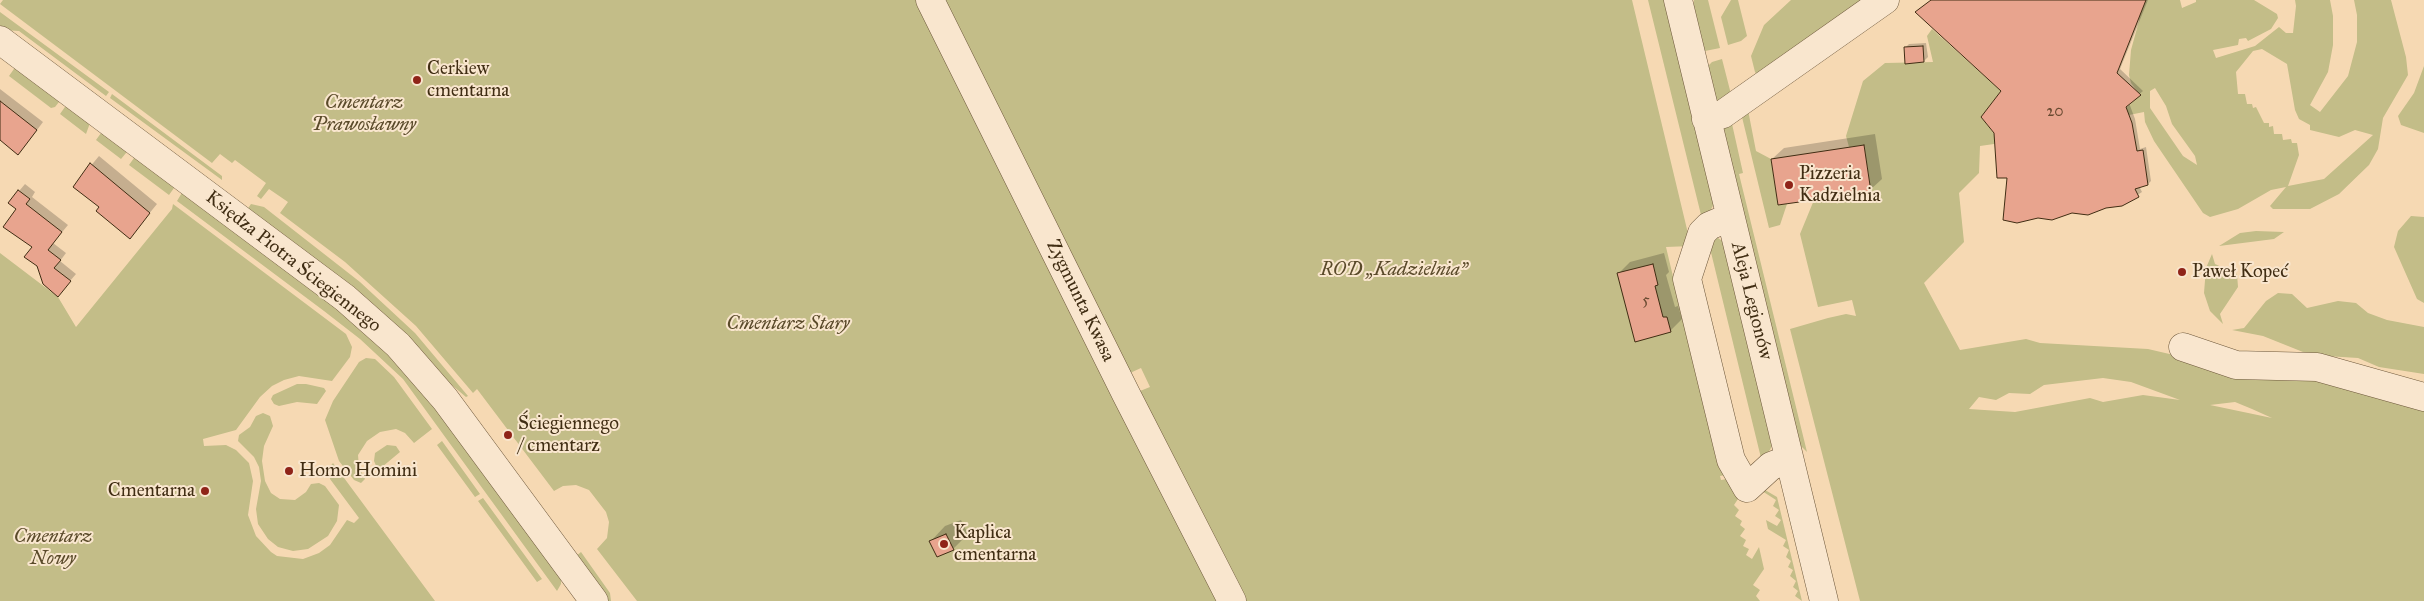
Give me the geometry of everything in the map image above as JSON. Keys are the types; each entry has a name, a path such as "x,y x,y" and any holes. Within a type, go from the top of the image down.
{"street":[{"name":"Zygmunta Kwasa","path":"930,0 1126,394 1232,601"},
{"name":"Aleja Legionów","path":"1678,0 1824,601"},
{"path":"1706,119 1722,114 1736,105 1885,0"},
{"name":"Księdza Piotra Ściegiennego","path":"0,40 345,298 398,345 457,414 594,601"},
{"path":"1730,217 1708,226 1702,234 1688,279 1730,458 1747,488 1771,466 1789,459"},
{"path":"2183,347 2236,365 2319,368 2424,397"}],"green space":[{"name":"Cmentarz Stary","path":"3,0 919,0 1223,601 637,601 597,549 607,538 609,522 606,512 589,490 576,485 563,486 554,491 477,389 473,393 416,326 345,262 280,213 288,202 269,189 261,199 257,196 266,183 235,160 232,163 220,154 212,163 0,4"},
{"name":"ROD „Kadzielnia”","path":"940,0 1632,0 1691,246 1666,247 1694,365 1731,474 1720,476 1721,480 1733,478 1738,499 1734,505 1739,510 1735,516 1742,521 1740,525 1745,529 1740,536 1746,540 1743,546 1749,549 1746,555 1752,559 1759,547 1764,569 1753,585 1760,590 1756,596 1760,601 1246,601 1140,391 1150,387 1141,368 1130,373"},
{"path":"1648,0 1666,0 1714,204 1703,223"},
{"path":"1694,0 1708,0 1720,48 1705,51 1693,15"},
{"path":"1731,0 1738,0 1747,36 1741,41 1728,45 1721,17"},
{"path":"1791,0 1879,0 1761,80 1755,72 1751,56 1764,25"},
{"path":"2140,0 2180,0 2182,8 2196,2 2196,0 2254,0 2277,14 2278,18 2271,29 2248,41 2246,38 2239,39 2238,45 2213,50 2216,58 2255,46 2279,27 2286,33 2293,33 2295,0 2330,0 2333,16 2333,45 2328,72 2310,105 2320,112 2348,76 2357,42 2357,15 2354,0 2391,0 2406,57 2408,75 2383,118 2378,149 2369,165 2339,194 2310,209 2273,209 2270,206 2286,187 2271,190 2238,209 2210,217 2203,213 2154,141 2145,122 2144,112 2124,116 2122,112 2140,95 2131,83 2129,75 2131,50 2139,21","holes":["2262,49 2287,64 2295,110 2299,119 2310,125 2310,130 2339,137 2355,130 2373,135 2324,179 2288,186 2299,155 2297,143 2292,143 2291,139 2283,140 2282,134 2274,134 2273,126 2269,127 2269,123 2264,123 2256,107 2253,108 2252,104 2247,104 2245,94 2238,94 2236,72 2253,51","2155,88 2166,106 2172,124 2195,156 2197,165 2183,156 2150,108 2150,91"]},
{"path":"0,12 109,92 106,96 19,31 4,30 0,25"},
{"path":"1932,29 2001,91 1981,117 2001,143 1980,146 1979,173 1959,193 1964,242 1924,283 1960,350 2026,339 2040,343 2148,349 2178,356 2203,369 2294,372 2424,405 2424,601 1860,601 1790,329 1846,314 1856,316 1852,300 1818,307 1800,234 1814,200 1871,191 1864,145 1849,147 1846,136 1863,81 1885,63 1933,62 1927,36","holes":["2103,378 2131,382 2180,400 2143,395 2103,402 2090,398 2015,412 1969,409 1979,397 1996,400 2009,393 2030,394 2044,385","2235,402 2252,409 2272,418 2210,405"]},
{"path":"1722,59 1733,102 1717,107 1707,67 1712,62"},
{"path":"16,66 58,96 59,102 55,107 51,108 9,76"},
{"path":"2424,66 2424,133 2401,125 2398,116 2414,93"},
{"path":"112,94 222,176 222,180 110,98"},
{"path":"67,104 90,123 86,134 60,114"},
{"path":"1748,110 1756,151 1771,159 1778,205 1787,204 1780,225 1769,228 1741,113"},
{"path":"1730,115 1743,173 1739,174 1807,452 1796,441 1719,123"},
{"path":"101,133 109,135 126,147 126,153 121,159 96,140"},
{"path":"134,158 141,159 173,183 174,188 169,195 129,165"},
{"path":"183,191 346,313 413,377 561,577 561,584 557,591 403,379 360,339 177,201"},
{"name":"Cmentarz Nowy","path":"173,204 346,334 352,347 350,357 332,381 299,376 284,380 272,386 260,397 236,430 203,439 204,446 226,445 236,450 249,463 253,481 248,515 256,536 277,556 303,559 319,553 330,545 347,520 354,523 359,518 330,479 329,468 333,463 435,601 0,601 0,253 58,297 76,327 172,209"},
{"path":"251,204 264,207 360,282 415,333 468,396 466,397 246,211"},
{"path":"2411,216 2424,217 2424,303 2417,299 2394,247 2398,231"},
{"path":"2256,231 2284,232 2274,239 2219,246 2240,233"},
{"path":"1714,235 1725,243 1773,443 1770,450 1761,458 1707,236"},
{"path":"2212,254 2215,264 2237,274 2238,287 2220,314 2223,324 2210,311 2204,293 2206,268"},
{"path":"2278,293 2292,294 2307,308 2338,301 2356,303 2368,313 2387,320 2424,327 2424,374 2379,367 2358,358 2326,356 2323,360 2263,336 2232,330 2244,328 2266,301"},
{"path":"366,358 375,359 394,377 432,429 414,443 405,433 396,429 380,432 367,441 358,455 359,467 365,479 361,483 354,480 339,461 325,420 333,401 359,362"},
{"path":"297,384 324,388 326,391 317,404 297,402 279,406 274,404 271,399 273,395"},
{"path":"263,413 270,416 273,426 264,446 262,461 265,481 271,493 280,499 295,500 306,492 311,484 319,483 325,486 339,505 337,521 328,536 308,549 293,551 278,547 268,539 258,524 256,509 261,481 259,467 254,457 238,441 239,435 250,427 256,416"},
{"path":"442,441 480,494 475,497 437,445"},
{"path":"387,445 396,446 400,452 382,467 377,468 374,461 375,453"},
{"path":"1760,487 1777,497 1802,601 1795,596 1798,591 1793,587 1796,581 1790,576 1793,570 1788,567 1791,561 1786,557 1789,550 1783,546 1786,540 1768,529 1766,520 1777,526 1781,520 1775,516 1779,510 1773,506 1776,500 1759,489"},
{"path":"483,498 542,579 537,582 478,501"},
{"path":"581,552 610,593 611,601 608,601 575,557"}],"building":[{"path":"1931,0 2146,0 2117,73 2141,95 2126,107 2132,123 2137,151 2143,150 2148,185 2135,189 2139,197 2122,206 2106,208 2088,215 2072,213 2052,220 2038,218 2017,223 2003,220 2007,178 1997,178 1994,133 1981,117 2001,91 1915,12"},
{"path":"1923,46 1924,62 1905,64 1904,47"},
{"path":"0,101 37,130 18,155 0,140"},
{"path":"1864,145 1871,192 1778,205 1771,159"},
{"path":"90,163 150,213 130,239 96,211 99,207 73,187"},
{"path":"18,190 30,199 26,204 62,232 48,250 61,260 54,268 71,281 58,297 43,284 37,266 24,257 32,247 3,227 16,209 8,203"},
{"path":"1653,264 1658,285 1655,286 1663,317 1667,317 1671,332 1635,342 1617,273"},
{"name":"Kaplica cmentarna","path":"946,534 954,550 937,557 929,541"}],"place":[{"name":"Cerkiew cmentarna","path":"417,80"},
{"name":"Pizzeria Kadzielnia","path":"1789,185"},
{"name":"Paweł Kopeć","path":"2182,272"},
{"name":"Ściegiennego / cmentarz","path":"508,435"},
{"name":"Homo Homini","path":"289,471"},
{"name":"Cmentarna","path":"205,491"},
{"name":"Kaplica cmentarna","path":"944,544"}],"park label":[{"name":"Cmentarz Prawosławny","path":"364,114"}]}
